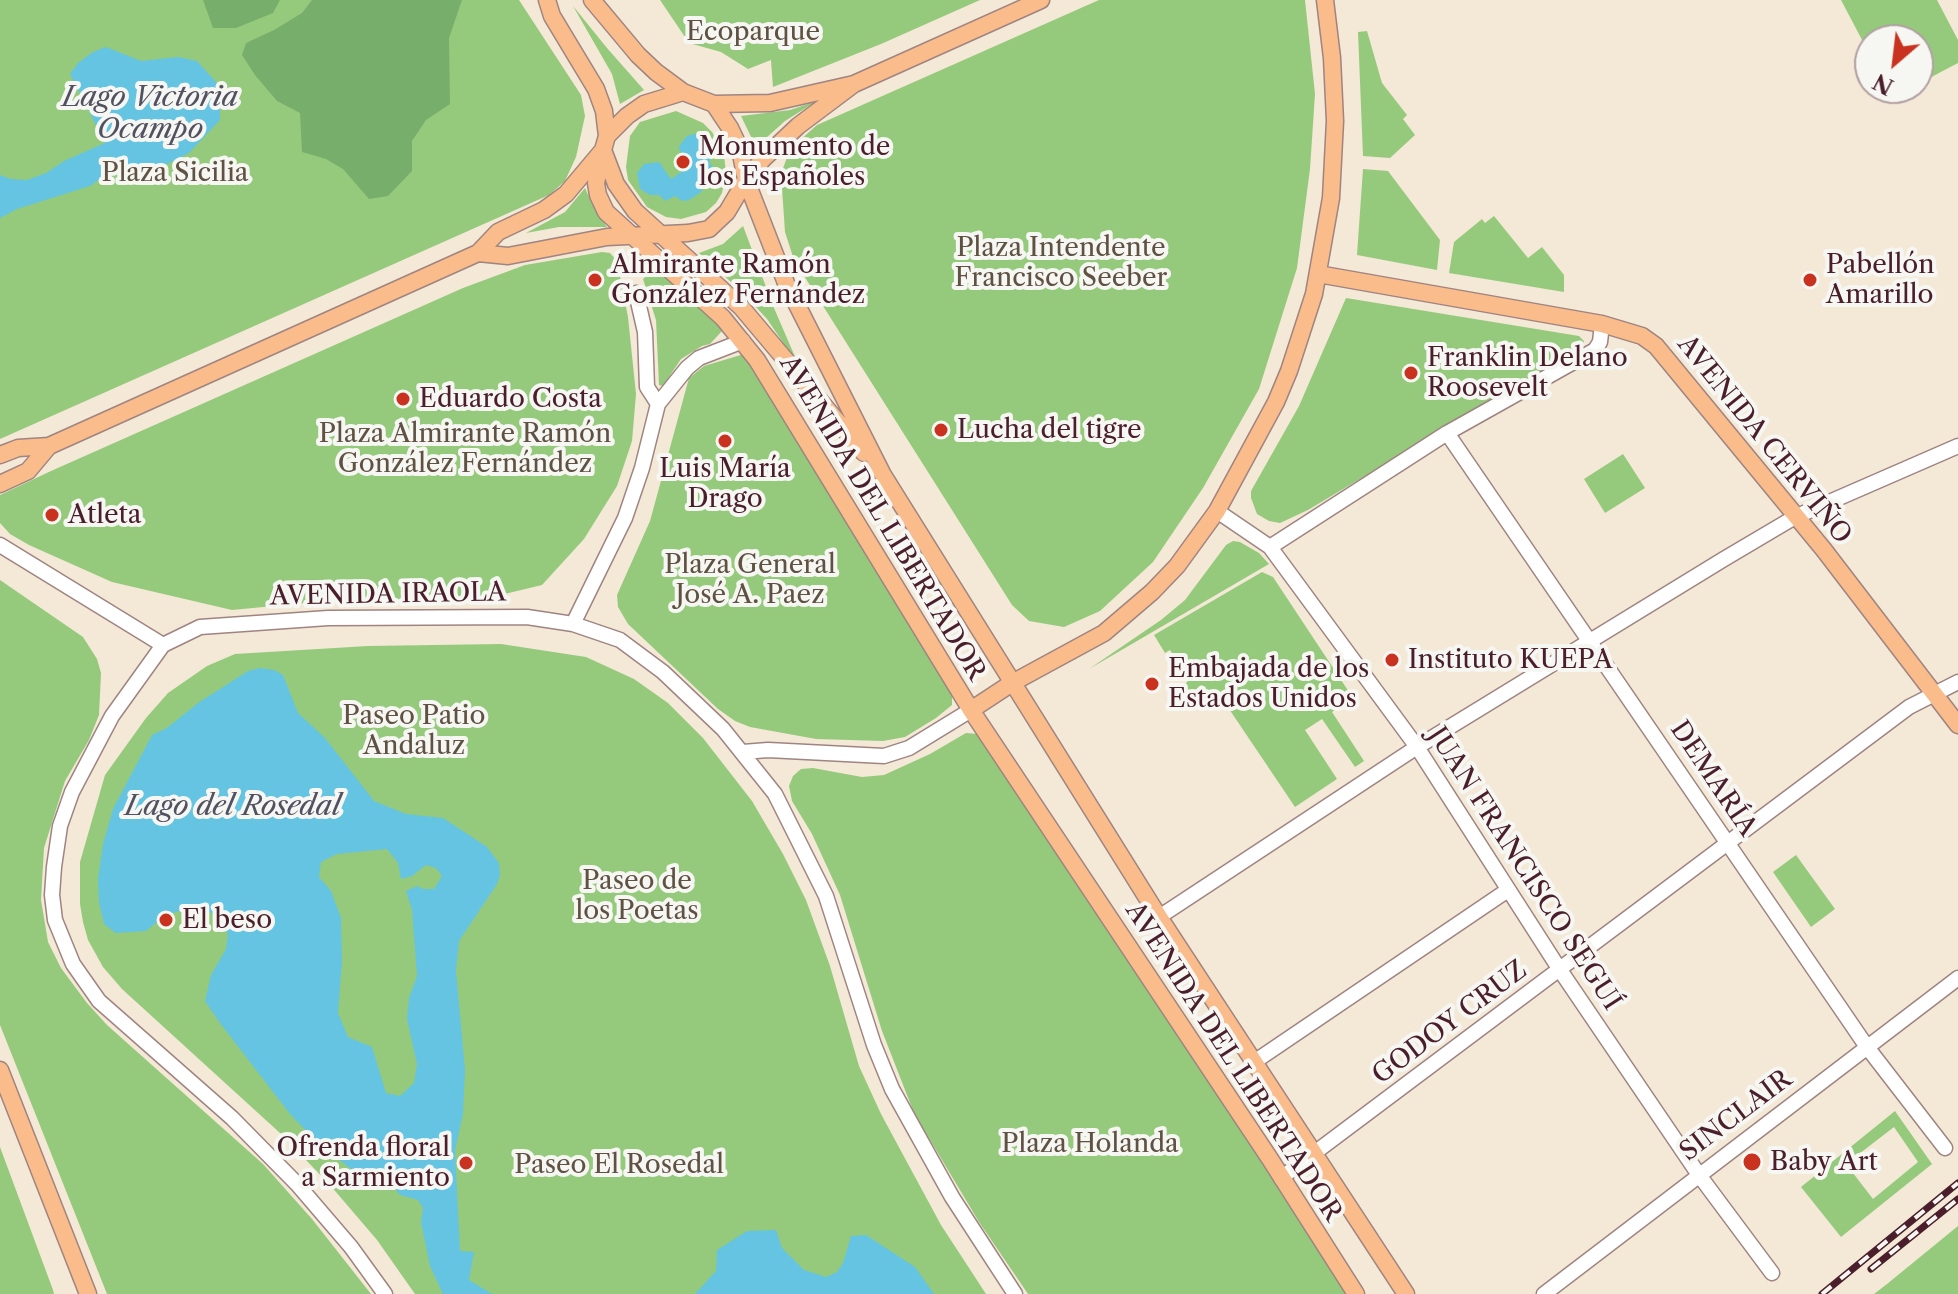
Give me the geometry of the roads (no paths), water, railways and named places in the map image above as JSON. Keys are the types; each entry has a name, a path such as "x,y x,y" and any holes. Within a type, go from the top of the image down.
{"main road":[{"name":"AVENIDA DEL LIBERTADOR","path":"547,0 552,16 596,89 604,111 605,143 596,183 606,212 706,302 743,341 971,710 1356,1294"},
{"path":"592,0 638,55 683,92 714,104 770,103 854,84 1041,0"},
{"path":"971,710 1012,683 1104,633 1132,610 1177,566 1217,511 1262,429 1289,371 1318,274 1331,198 1335,121 1325,0"},
{"path":"478,253 508,256 543,247 709,229 727,212 746,180 798,126 854,84"},
{"path":"0,455 18,448 49,446 478,253 498,232 544,210 566,194 627,116 644,104 683,92"},
{"name":"AVENIDA DEL LIBERTADOR","path":"714,104 740,149 746,180 786,283 883,475 1159,917 1406,1294"},
{"name":"AVENIDA DEL LIBERTADOR","path":"605,143 625,198 647,223 741,307 883,475"},
{"name":"AVENIDA CERVIÑO","path":"1318,274 1602,324 1642,336 1667,357 1824,550 1958,725"},
{"path":"0,484 28,471 49,446"},
{"path":"0,1070 88,1294"}],"street":[{"path":"636,293 648,351 647,387 658,404"},
{"path":"1270,547 1447,433 1595,350 1600,342 1602,324"},
{"path":"573,624 625,518 642,468 658,404 699,358 743,341"},
{"name":"DEMARÍA","path":"1447,433 1867,1047 1945,1148"},
{"path":"1159,917 1417,747 1795,517 1958,446"},
{"name":"JUAN FRANCISCO SEGUÍ","path":"1217,511 1270,547 1417,747 1560,970 1699,1175 1772,1273"},
{"path":"0,545 163,645 112,716 72,792 60,826 52,895 60,938 73,964 99,1001 232,1118 297,1184 351,1247 385,1294"},
{"name":"AVENIDA IRAOLA","path":"163,645 200,627 298,619 527,617 573,624 620,640 663,672 703,708 743,752 775,794 826,896 874,1045 892,1089 952,1197 1015,1294"},
{"name":"GODOY CRUZ","path":"1281,1178 1909,707 1958,682"},
{"path":"743,752 768,750 884,756 909,748 971,710"},
{"path":"1254,1062 1508,890"},
{"name":"SINCLAIR","path":"1544,1294 1958,978"}],"water":[{"name":"Lago Victoria Ocampo","path":"106,47 141,61 178,57 197,61 216,82 220,120 189,153 165,165 100,179 90,186 17,209 0,218 0,175 27,180 105,143 70,74 78,63"},
{"path":"698,133 708,138 714,147 709,163 713,171 704,178 705,186 701,192 689,200 682,201 675,196 665,201 659,195 650,195 640,189 637,173 644,164 659,162 671,179 690,166 679,149 687,136"},
{"name":"Lago del Rosedal","path":"260,668 283,675 298,713 325,738 374,801 406,814 443,818 487,847 499,863 497,884 459,941 456,971 465,1070 463,1114 455,1150 460,1251 474,1252 469,1280 492,1294 443,1294 430,1266 421,1222 423,1208 418,1200 400,1195 395,1189 351,1169 320,1145 290,1114 220,1023 205,1001 211,975 226,949 228,935 221,918 198,906 165,915 146,931 116,933 104,924 98,879 103,844 113,809 152,735 167,728 198,703 248,671","holes":["387,849 398,863 401,879 412,876 426,865 436,868 442,876 434,889 417,886 406,891 412,910 417,976 409,998 407,1019 417,1064 414,1083 400,1096 386,1093 372,1047 348,1037 338,1013 341,918 331,891 319,877 321,862 337,854"]},
{"path":"776,1230 782,1248 804,1270 826,1277 837,1272 843,1263 851,1236 866,1235 915,1267 934,1294 695,1294 716,1271 717,1250 747,1231"}],"railway":[{"path":"1822,1294 1958,1183"},
{"path":"1871,1269 1958,1199"}],"place":[{"name":"Monumento de los Españoles","path":"683,162"},
{"name":"Almirante Ramón González Fernández","path":"595,280"},
{"name":"Pabellón Amarillo","path":"1810,280"},
{"name":"Franklin Delano Roosevelt","path":"1411,373"},
{"name":"Eduardo Costa","path":"403,399"},
{"name":"Lucha del tigre","path":"941,430"},
{"name":"Luis María Drago","path":"725,441"},
{"name":"Atleta","path":"52,515"},
{"name":"Instituto KUEPA","path":"1392,660"},
{"name":"Embajada de los Estados Unidos","path":"1152,684"},
{"name":"El beso","path":"166,920"},
{"name":"Baby Art","path":"1752,1162"},
{"name":"Ofrenda floral a Sarmiento","path":"466,1163"}],"park label":[{"name":"Ecoparque","path":"753,32"},
{"name":"Plaza Sicilia","path":"175,173"},
{"name":"Plaza Intendente Francisco Seeber","path":"1061,263"},
{"name":"Plaza Almirante Ramón González Fernández","path":"465,449"},
{"name":"Plaza General José A. Paez","path":"750,580"},
{"name":"Paseo Patio Andaluz","path":"414,731"},
{"name":"Paseo de los Poetas","path":"637,896"},
{"name":"Plaza Holanda","path":"1090,1144"},
{"name":"Paseo El Rosedal","path":"619,1165"}]}
